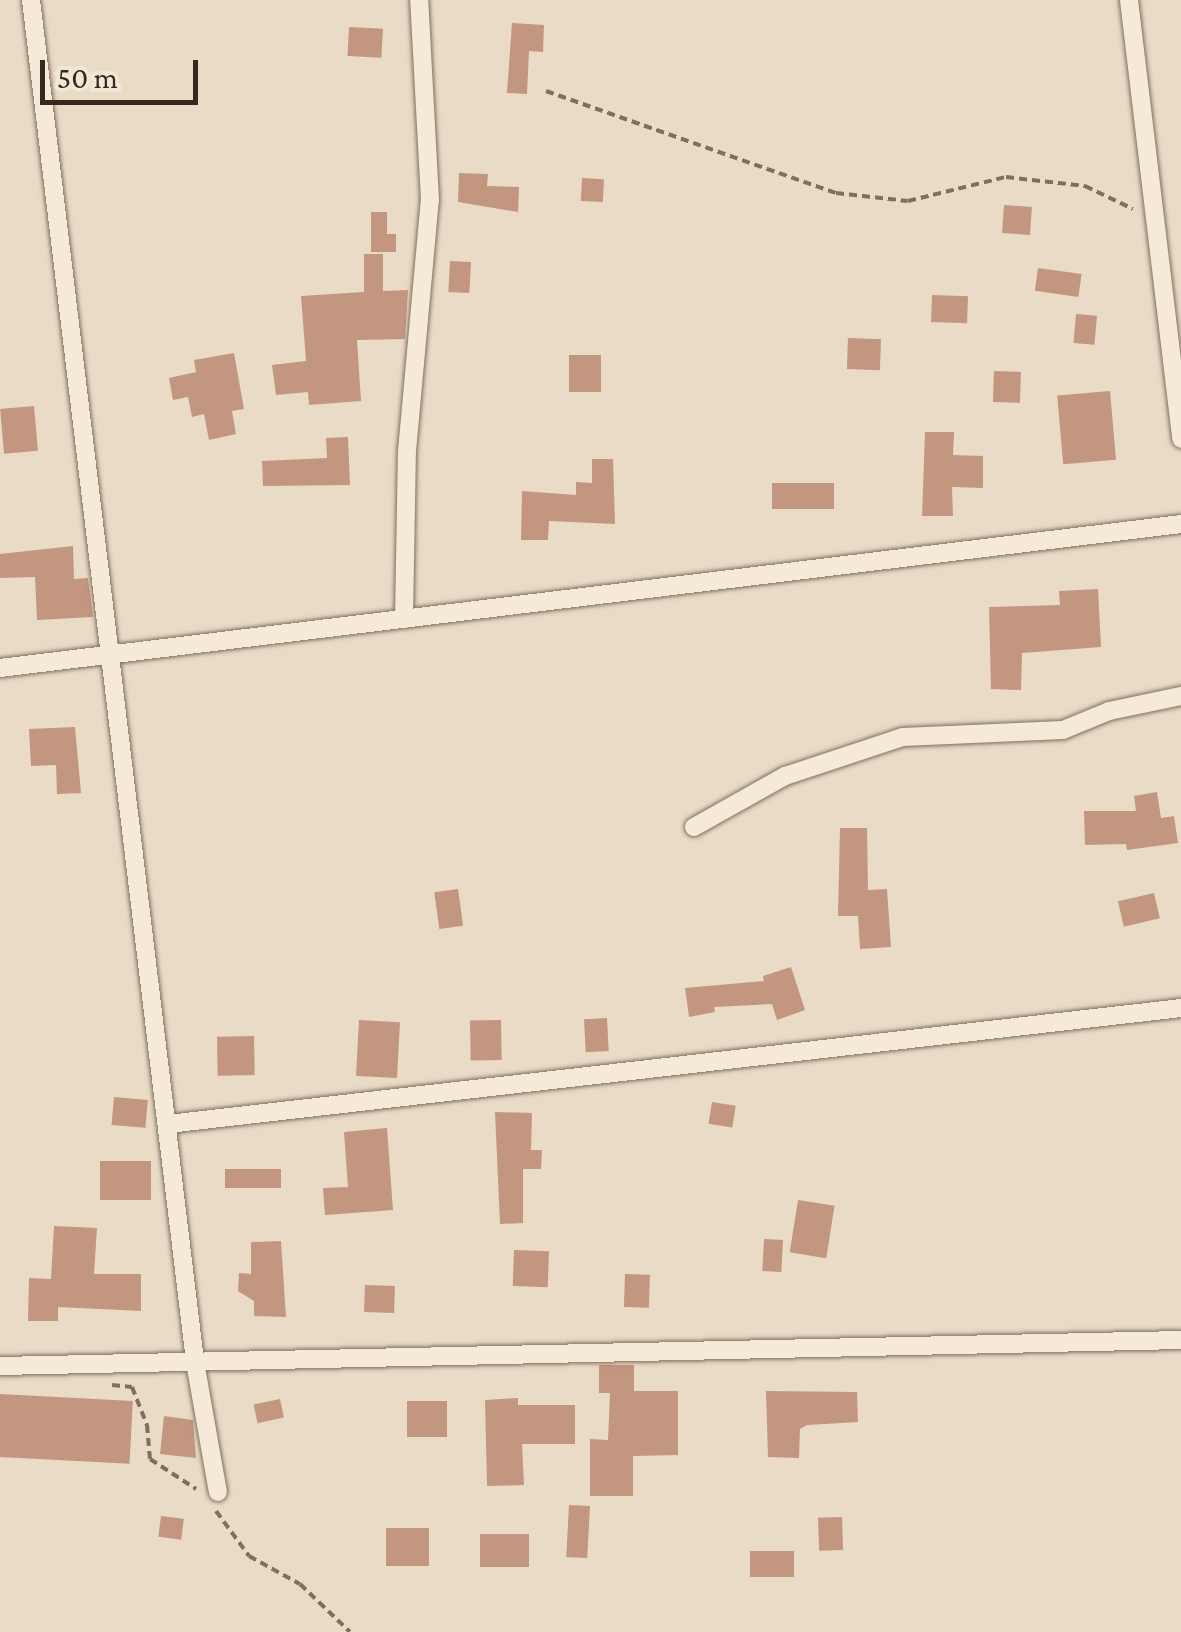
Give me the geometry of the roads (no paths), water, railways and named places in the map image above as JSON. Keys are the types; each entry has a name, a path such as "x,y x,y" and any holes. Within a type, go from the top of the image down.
{"street":[{"path":"32,0 195,1362 218,1492"},
{"path":"404,619 407,451 430,200 419,0"},
{"path":"1129,0 1181,438"},
{"path":"0,668 1181,524"},
{"path":"694,827 786,776 903,737 1063,730 1109,711 1181,696"},
{"path":"168,1124 1181,1008"},
{"path":"0,1366 1181,1340"}]}
